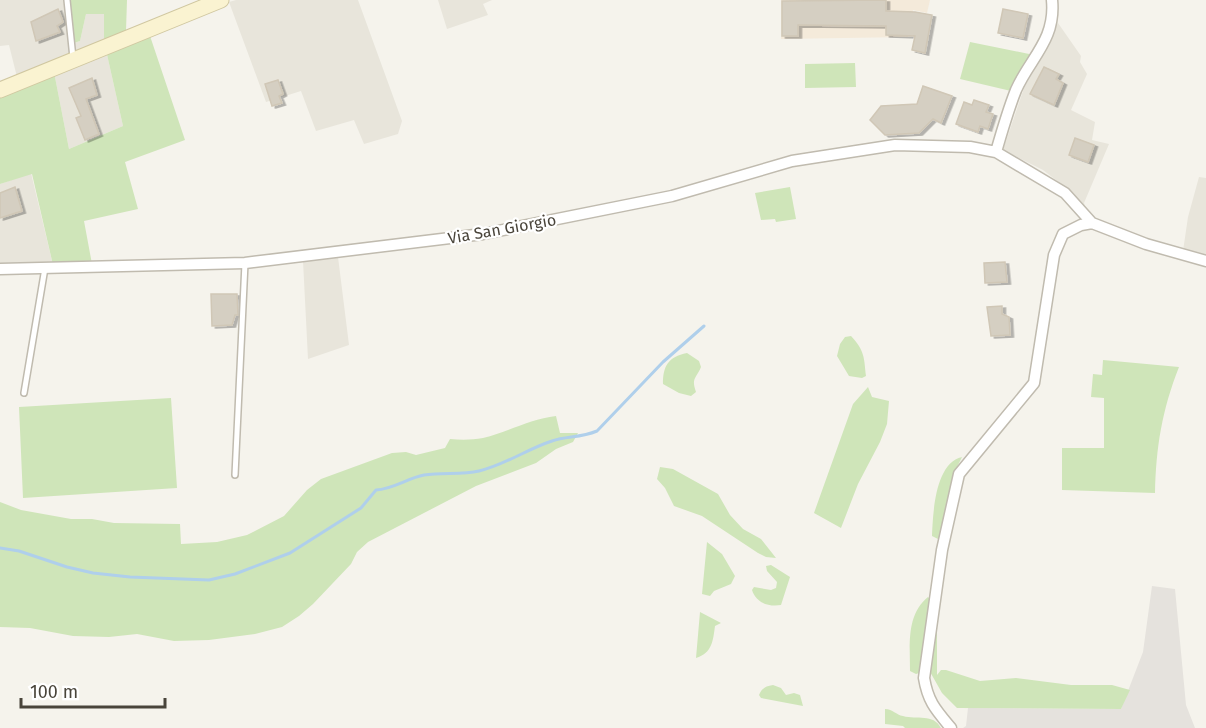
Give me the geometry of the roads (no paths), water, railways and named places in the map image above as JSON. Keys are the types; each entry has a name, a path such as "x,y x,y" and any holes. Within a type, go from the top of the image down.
{"street":[{"path":"0,90 221,0"},
{"path":"996,152 1017,88 1046,39 1051,21 1052,0"},
{"name":"Via San Giorgio","path":"0,269 245,263 483,234 672,196 792,160 895,146 970,147 996,152 1065,193 1092,223"},
{"path":"951,728 927,694 924,678 942,550 959,474 1034,383 1054,255 1063,234 1081,225 1092,223 1146,244 1206,261"}],"lane":[{"path":"67,0 73,59"},
{"path":"235,475 245,263"},
{"path":"24,393 45,268"}],"waterway":[{"path":"0,548 19,551 93,573 209,580 235,574 290,553 361,508 376,490 424,475 479,471 552,441 597,431 663,362 704,326"}]}
